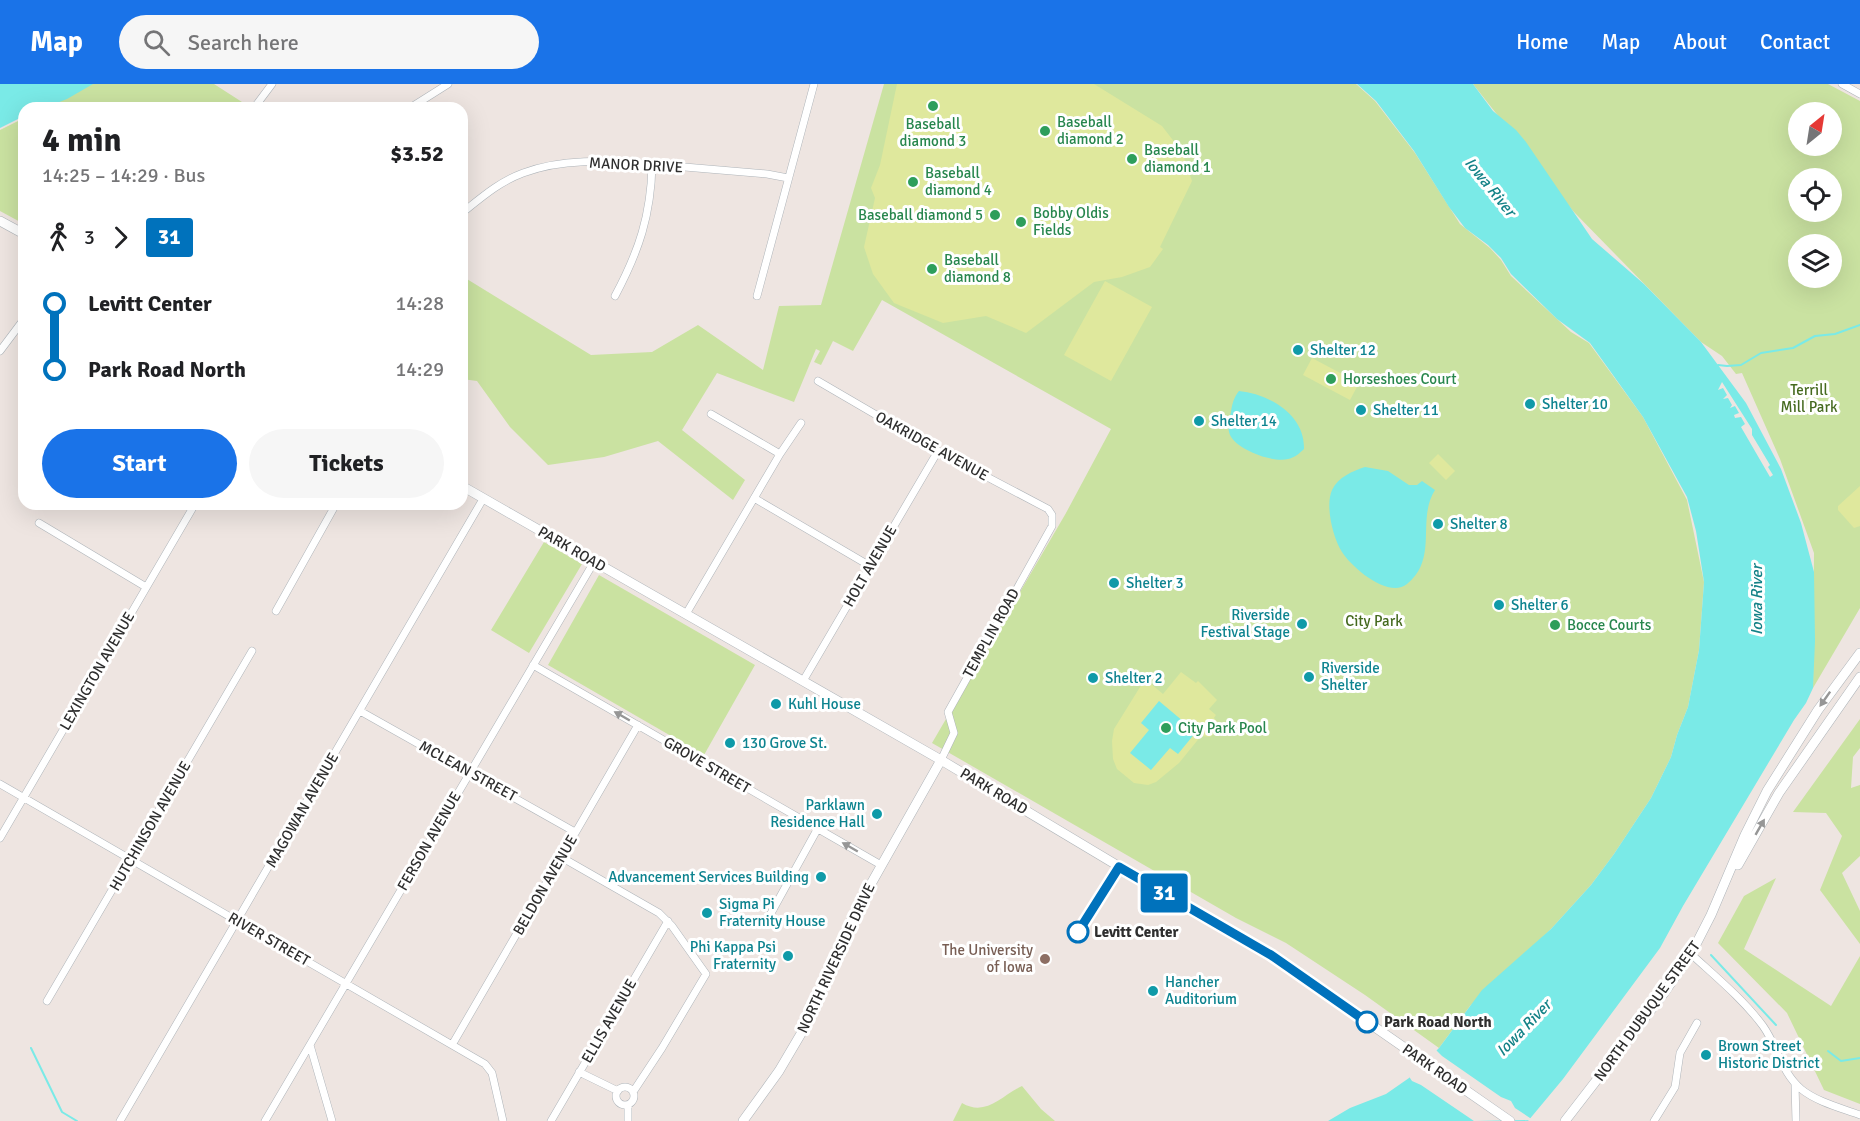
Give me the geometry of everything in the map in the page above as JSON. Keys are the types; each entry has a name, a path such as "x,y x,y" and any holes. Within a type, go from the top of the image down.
{"main road":[{"path":"0,221 18,231"},
{"name":"PARK ROAD","path":"468,490 941,760 1271,955 1510,1121"},
{"name":"NORTH DUBUQUE STREET","path":"1720,896 1745,835 1767,791 1818,710 1860,652"},
{"name":"NORTH DUBUQUE STREET","path":"1565,1121 1664,993 1691,954 1720,896 1779,793 1860,677"},
{"name":"NORTH RIVERSIDE DRIVE","path":"743,1121 779,1071 802,1032 854,914 941,760"}],"street":[{"path":"258,102 272,84"},
{"path":"420,102 448,84"},
{"path":"757,296 814,84"},
{"path":"1842,84 1860,94"},
{"name":"MANOR DRIVE","path":"468,207 500,184 540,168 588,161 767,174 788,178"},
{"path":"615,296 644,231 652,165"},
{"path":"0,351 18,327"},
{"name":"OAKRIDGE AVENUE","path":"818,381 938,451 1048,509"},
{"path":"711,414 780,454"},
{"path":"686,614 780,454 801,423"},
{"name":"HOLT AVENUE","path":"803,681 938,451"},
{"path":"754,498 870,566"},
{"name":"MAGOWAN AVENUE","path":"120,1121 483,499"},
{"name":"TEMPLIN ROAD","path":"941,760 954,734 948,712 1052,526 1052,515 1048,509"},
{"name":"LEXINGTON AVENUE","path":"0,838 191,510"},
{"path":"276,610 333,510"},
{"path":"39,524 146,587"},
{"name":"FERSON AVENUE","path":"265,1121 594,562"},
{"name":"HUTCHINSON AVENUE","path":"47,1001 252,651"},
{"name":"GROVE STREET","path":"533,665 881,865"},
{"name":"MCLEAN STREET","path":"360,711 576,832"},
{"name":"BELDON AVENUE","path":"452,1045 638,725"},
{"name":"RIVER STREET","path":"0,784 238,920 489,1068 492,1072 503,1121"},
{"path":"765,921 818,828"},
{"path":"561,857 659,913 668,921 706,974 633,1092 633,1100 624,1105 616,1097 618,1091 625,1087 633,1092"},
{"name":"ELLIS AVENUE","path":"551,1121 668,921"},
{"path":"1691,954 1756,1018 1774,1044 1785,1071 1795,1084 1814,1097 1860,1115"},
{"path":"1654,1121 1675,1088 1680,1053 1696,1023"},
{"path":"310,1045 332,1121"},
{"path":"579,1072 618,1091"},
{"path":"1795,1084 1796,1121"},
{"path":"628,1104 628,1121"}],"green space":[{"path":"90,84 214,84 242,102 56,102"},
{"name":"City Park","path":"884,84 1356,84 1375,101 1415,153 1460,224 1490,248 1511,276 1571,332 1589,343 1643,417 1687,500 1704,582 1699,650 1688,707 1671,757 1651,798 1614,854 1591,885 1551,929 1470,1006 1439,1048 1365,995 1286,943 1236,918 932,743 1066,513 1111,429 882,300 853,351 833,341 821,365 814,362 820,351 816,349 794,402 717,373 682,430 745,480 733,500 658,441 604,457 548,465 510,427 477,381 468,380 468,280 591,355 652,352 698,325 763,370 779,306 821,305"},
{"name":"Bobby Oldis Fields","path":"897,84 1094,84 1162,126 1182,152 1192,181 1160,247 1163,249 1150,267 1122,277 1094,282 1026,333 986,316 943,323 894,303 873,274 864,247 875,198 871,188 880,165"},
{"name":"Terrill Mill Park","path":"1473,84 1828,84 1860,101 1860,608 1813,688 1814,553 1780,459 1742,373 1736,374 1722,356 1701,342 1573,211"},
{"path":"18,121 18,221 0,211 0,130"},
{"path":"1105,281 1152,307 1111,381 1064,355"},
{"name":"Horseshoes Court","path":"1312,358 1359,383 1350,400 1303,375"},
{"path":"1438,454 1455,471 1446,480 1429,463"},
{"path":"1860,486 1860,526 1854,528 1838,510 1838,506"},
{"path":"544,542 582,564 529,653 491,630"},
{"path":"599,575 755,665 704,755 548,665"},
{"name":"City Park Pool","path":"1181,672 1196,683 1198,681 1217,700 1209,709 1216,715 1214,718 1218,723 1218,731 1210,737 1201,736 1179,763 1156,782 1148,785 1134,783 1117,769 1113,759 1114,729 1145,679 1163,694"},
{"path":"1860,719 1860,748 1853,757 1851,788 1860,785 1860,856 1842,873 1860,911 1860,944 1820,890 1842,836 1826,813 1793,812"},
{"path":"1776,878 1744,949 1831,1006 1860,956 1860,1104 1824,1090 1787,1013 1718,943 1744,896"},
{"path":"1022,1086 1041,1109 1055,1121 953,1121 962,1103 979,1108 993,1104"}],"water":[{"path":"0,84 93,84 59,102 18,102 18,119 0,128"},
{"name":"Iowa River","path":"1357,84 1473,84 1493,111 1516,130 1526,142 1592,239 1644,284 1701,342 1746,403 1781,469 1801,523 1814,572 1813,688 1806,703 1660,948 1563,1079 1528,1121 1328,1121 1350,1108 1386,1094 1409,1078 1439,1048 1482,990 1551,929 1591,885 1651,798 1671,757 1688,707 1699,650 1704,582 1696,531 1687,497 1643,417 1590,343 1557,319 1511,274 1501,258 1488,245 1465,228 1414,151 1376,101"},
{"path":"1239,391 1273,401 1292,416 1303,437 1304,449 1297,455 1281,460 1256,454 1234,441 1229,432 1229,424 1234,401"},
{"path":"1365,467 1388,471 1409,485 1417,485 1422,481 1435,490 1427,514 1422,563 1417,574 1399,588 1381,585 1354,566 1342,552 1333,530 1329,504 1332,490 1342,478"},
{"path":"1159,701 1196,732 1178,754 1170,748 1151,770 1130,753 1149,730 1141,723"}],"pier":[{"path":"1722,382 1752,429 1752,435 1770,465 1768,467 1773,475 1770,477 1741,427 1745,424 1741,417 1735,418 1734,415 1739,413 1735,406 1730,408 1732,405 1728,398 1723,399 1727,395 1723,388 1718,390"},
{"path":"1434,1048 1501,1097 1511,1101 1515,1108 1533,1120 1474,1121 1412,1081 1408,1075"}],"waterway":[{"path":"1718,365 1741,365 1761,353 1793,348 1815,336 1835,334 1860,325"},
{"path":"1711,955 1776,1025"},
{"path":"31,1048 62,1112 77,1121"},
{"path":"1828,1051 1841,1061 1860,1058"}],"bus line":[{"name":"31","path":"1078,932 1119,867 1271,955 1367,1022"}],"place":[{"name":"Baseball diamond 3","path":"933,106"},
{"name":"Baseball diamond 2","path":"1045,131"},
{"name":"Baseball diamond 1","path":"1132,159"},
{"name":"Baseball diamond 4","path":"913,182"},
{"name":"Baseball diamond 5","path":"995,215"},
{"name":"Bobby Oldis Fields","path":"1021,222"},
{"name":"Baseball diamond 8","path":"932,269"},
{"name":"Shelter 12","path":"1298,350"},
{"name":"Horseshoes Court","path":"1331,379"},
{"name":"Shelter 10","path":"1530,404"},
{"name":"Shelter 11","path":"1361,410"},
{"name":"Shelter 14","path":"1199,421"},
{"name":"Shelter 8","path":"1438,524"},
{"name":"Shelter 3","path":"1114,583"},
{"name":"Shelter 6","path":"1499,605"},
{"name":"Riverside Festival Stage","path":"1302,624"},
{"name":"Bocce Courts","path":"1555,625"},
{"name":"Riverside Shelter","path":"1309,677"},
{"name":"Shelter 2","path":"1093,678"},
{"name":"Kuhl House","path":"776,704"},
{"name":"City Park Pool","path":"1166,728"},
{"name":"130 Grove St.","path":"730,743"},
{"name":"Parklawn Residence Hall","path":"877,814"},
{"name":"Advancement Services Building","path":"821,877"},
{"name":"Sigma Pi Fraternity House","path":"707,913"},
{"name":"Levitt Center","path":"1078,932"},
{"name":"Phi Kappa Psi Fraternity","path":"788,956"},
{"name":"The University of Iowa","path":"1045,959"},
{"name":"Hancher Auditorium","path":"1153,991"},
{"name":"Park Road North","path":"1367,1022"},
{"name":"Brown Street Historic District","path":"1706,1055"}]}
